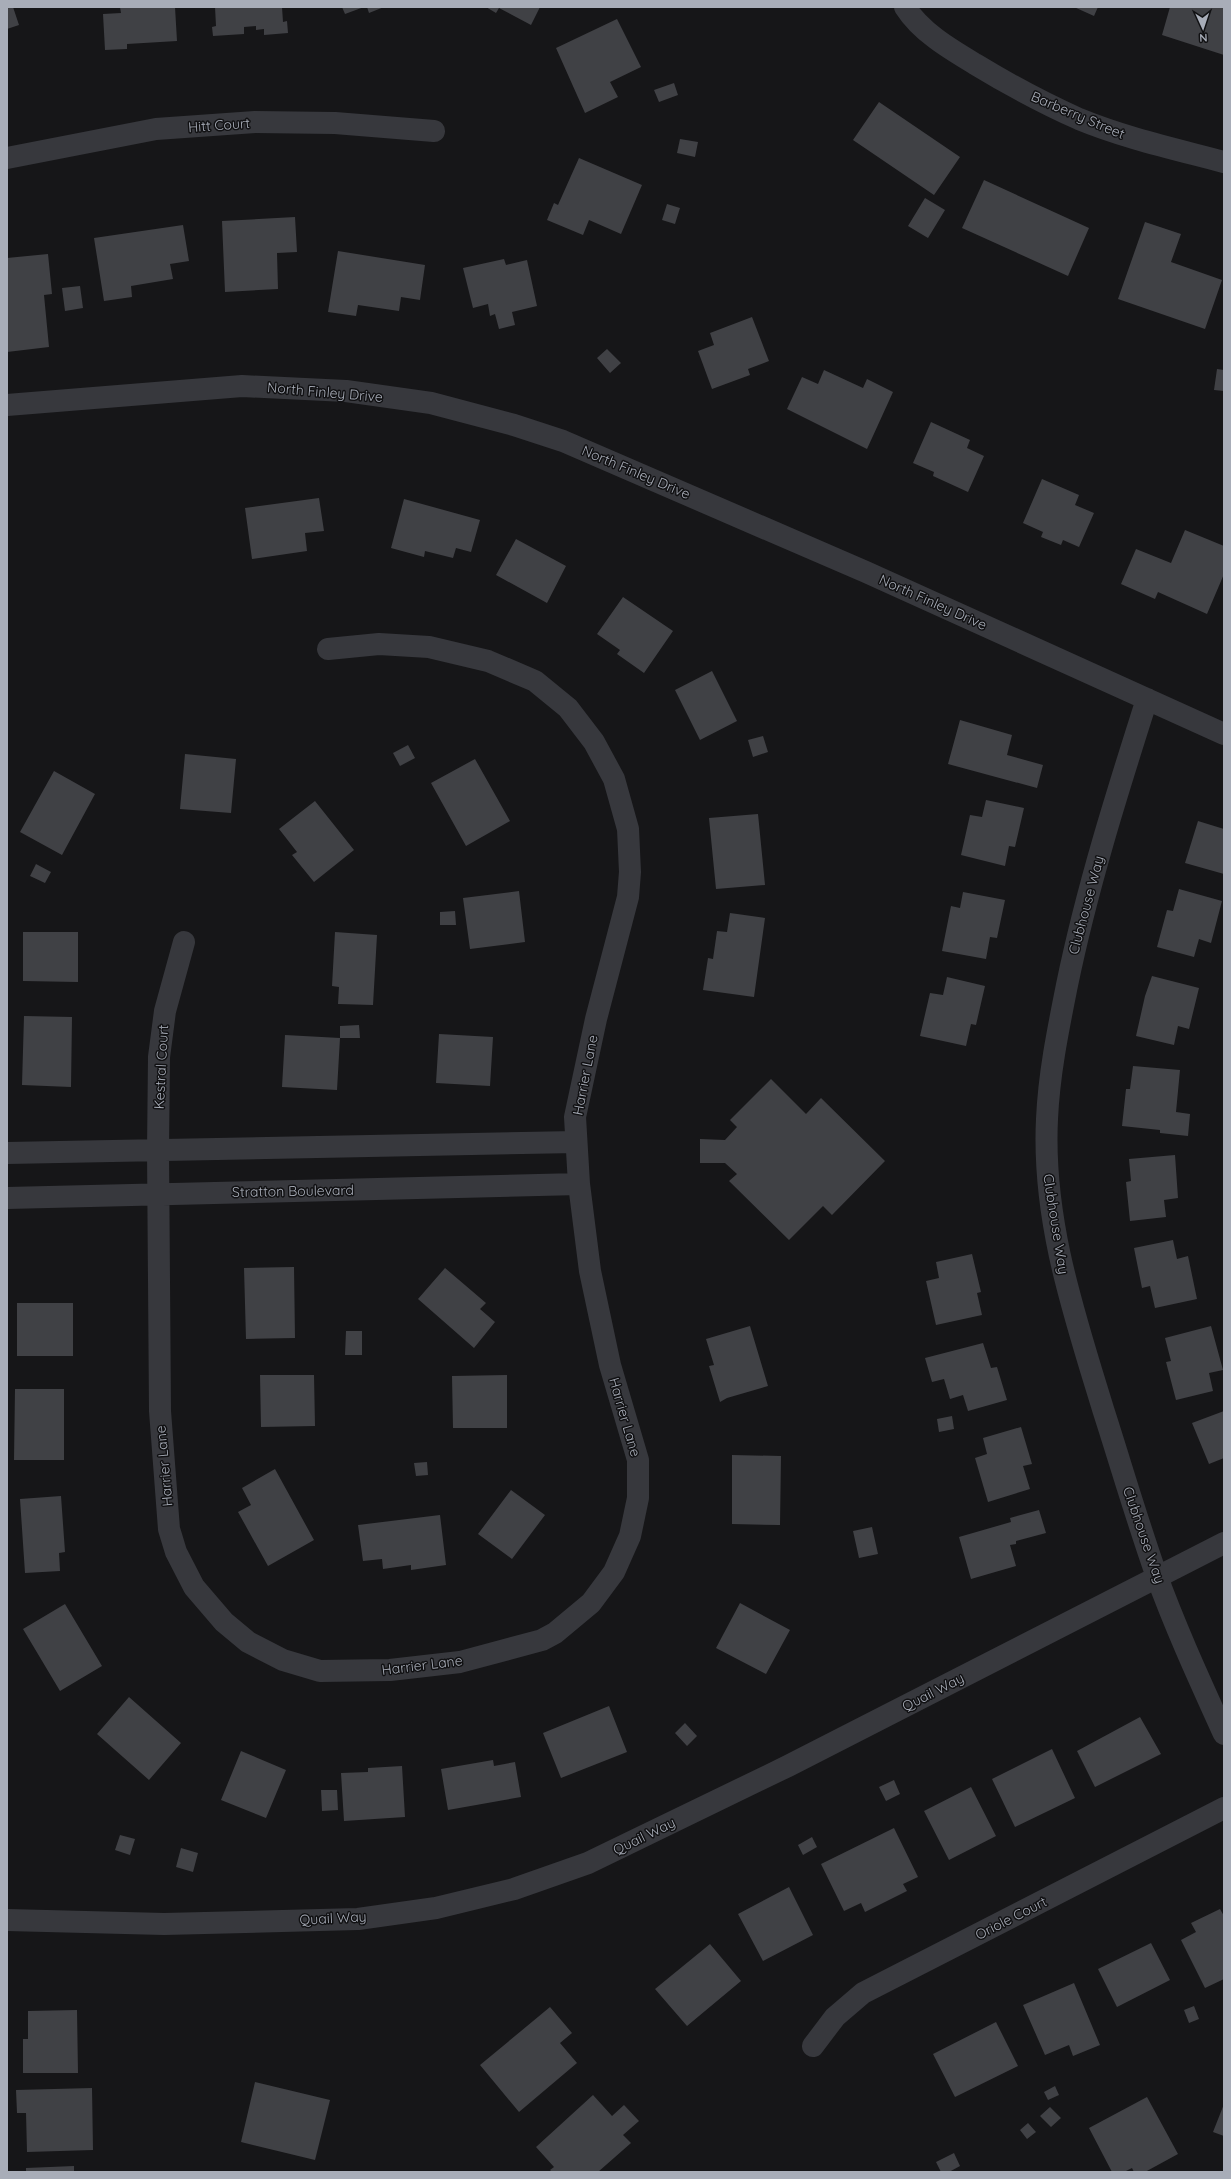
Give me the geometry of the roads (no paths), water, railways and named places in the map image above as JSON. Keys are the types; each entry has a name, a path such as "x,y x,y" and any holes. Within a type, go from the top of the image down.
{"street":[{"name":"Barberry Street","path":"905,7 914,20 963,57 1014,88 1079,119 1134,138 1224,162"},
{"name":"Hitt Court","path":"7,158 156,129 255,122 335,123 434,131"},
{"name":"North Finley Drive","path":"7,404 242,386 346,391 431,403 507,423 564,441 866,572 1224,734"},
{"name":"Harrier Lane","path":"158,1194 160,1411 169,1529 176,1552 194,1586 224,1622 248,1642 283,1660 320,1671 390,1670 460,1662 542,1640 555,1633 591,1603 614,1572 630,1536 638,1498 638,1460 610,1365 590,1270 579,1184 575,1117 596,1019 628,897 630,872 628,828 614,779 594,742 572,714 535,681 488,661 429,647 379,644 328,649"},
{"name":"Clubhouse Way","path":"1147,699 1112,807 1076,942 1053,1053 1047,1119 1047,1158 1055,1239 1067,1291 1157,1577 1199,1680 1224,1734"},
{"name":"Kestral Court","path":"158,1194 159,1058 165,1011 184,942"},
{"path":"7,1153 576,1142"},
{"name":"Stratton Boulevard","path":"7,1198 579,1184"},
{"name":"Quail Way","path":"7,1920 164,1924 358,1919 436,1908 514,1889 588,1863 753,1783 1224,1543"},
{"name":"Oriole Court","path":"813,2046 835,2017 863,1993 1224,1808"}]}
